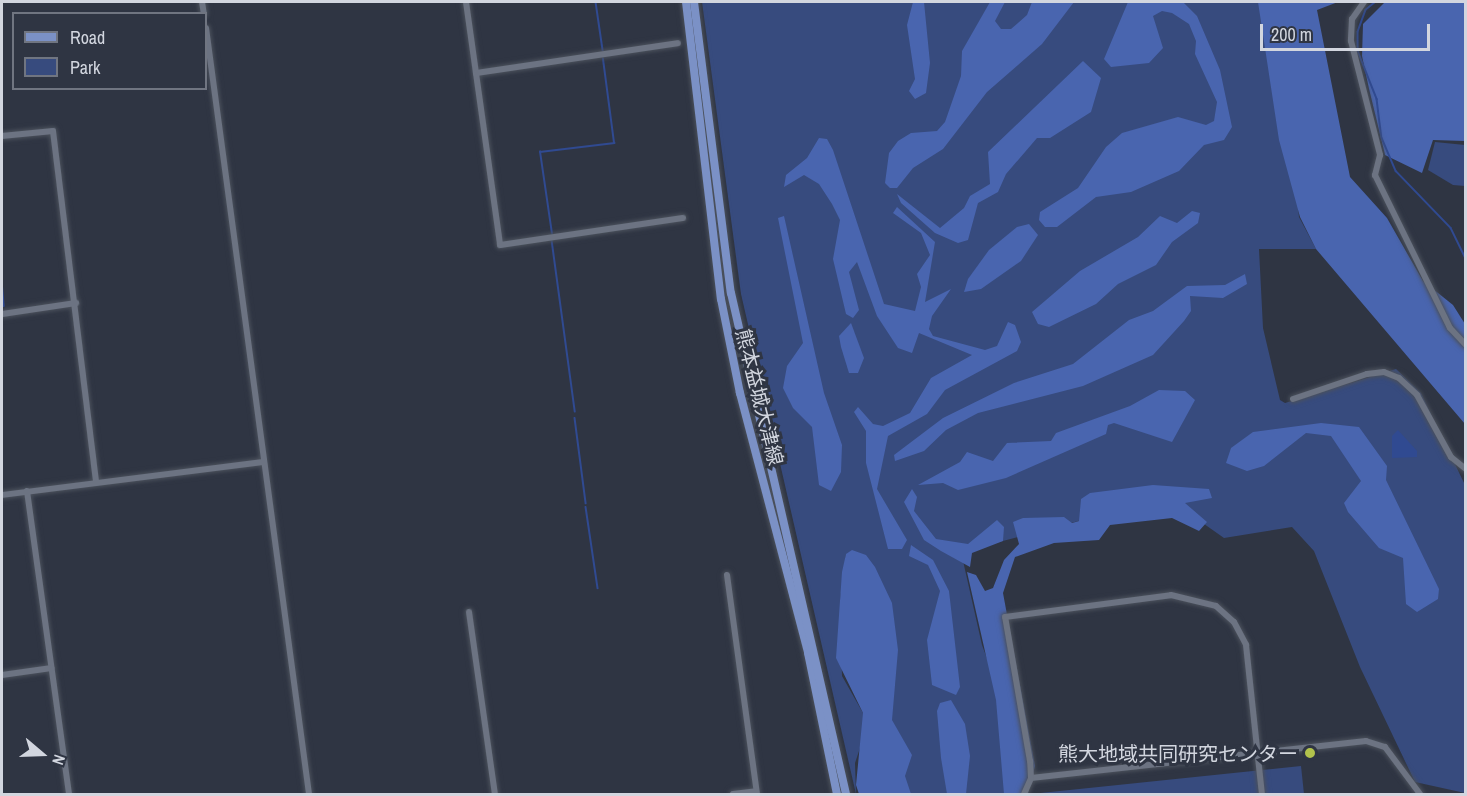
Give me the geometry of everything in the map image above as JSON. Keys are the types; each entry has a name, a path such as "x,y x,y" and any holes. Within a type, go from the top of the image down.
{"main road":[{"name":"熊本益城大津線","path":"686,2 721,299 740,393 808,653 837,795"},
{"name":"熊本益城大津線","path":"694,2 731,293 846,795"}],"street":[{"path":"466,2 500,245 683,218"},
{"path":"1364,2 1352,19 1351,41 1380,155 1375,175 1450,328 1466,345"},
{"path":"207,35 309,795"},
{"path":"476,73 678,43"},
{"path":"2,136 53,131 76,303 96,482"},
{"path":"2,314 76,303"},
{"path":"1293,399 1367,374 1383,372 1399,378 1417,395 1451,457 1466,469"},
{"path":"2,495 264,462"},
{"path":"27,491 69,795"},
{"path":"728,575 757,793 733,795"},
{"path":"1024,795 1031,778 1005,617 1171,595 1203,600 1234,622 1246,645 1262,795"},
{"path":"469,612 495,795"},
{"path":"2,675 52,668"},
{"path":"1031,778 1377,742 1420,795"}],"green space":[{"path":"702,2 1277,2 1299,217 1316,249 1259,249 1263,328 1280,400 1285,403 1396,369 1421,393 1465,485 1465,793 1415,782 1360,667 1314,551 1292,527 1224,538 1180,507 1158,500 961,552 982,645 1014,731 1015,794 893,794 846,554 840,600 842,676 863,713 863,739 855,763 856,794 741,294"},
{"path":"1435,142 1465,145 1465,186 1453,185 1428,170"},
{"path":"1301,766 1304,794 1031,794"}],"shaded area":[{"path":"913,2 924,2 930,63 926,93 915,99 909,91 915,79 907,25"},
{"path":"990,2 1005,2 995,21 1001,29 1011,29 1027,15 1032,2 1074,2 1042,44 987,92 943,149 913,168 897,188 890,188 885,183 889,153 898,141 911,133 937,131 945,122 961,76 962,51"},
{"path":"1128,2 1183,2 1197,16 1220,70 1232,127 1224,140 1204,145 1179,171 1131,192 1096,197 1057,227 1045,227 1039,220 1040,212 1078,188 1106,147 1122,133 1178,117 1206,125 1214,121 1217,102 1195,54 1196,41 1189,24 1172,13 1162,11 1153,16 1163,48 1149,63 1111,67 1104,59"},
{"path":"1258,2 1338,2 1317,10 1350,177 1387,218 1423,281 1453,305 1465,324 1465,424 1316,249 1300,217 1279,140"},
{"path":"1385,2 1465,2 1465,141 1433,140 1422,173 1385,155 1369,89 1362,56 1363,24"},
{"path":"1083,61 1101,78 1091,112 1050,138 1037,138 1006,174 998,192 978,203 968,240 958,243 935,233 901,203 897,194 940,228 964,208 970,196 990,184 988,152"},
{"path":"819,138 827,139 833,150 884,304 915,311 921,287 917,274 930,255 921,233 893,213 897,207 935,242 925,302 951,289 932,316 929,329 933,336 985,350 997,346 1008,322 1015,325 1021,342 1017,351 945,390 927,414 888,436 877,489 907,540 902,549 888,549 866,463 866,431 854,412 858,407 873,424 883,426 910,413 931,378 972,355 919,333 912,353 898,348 877,316 857,262 849,272 859,310 853,318 846,314 833,259 840,220 819,184 804,175 784,187 786,175 807,158"},
{"path":"1192,211 1200,213 1198,223 1172,242 1156,265 1118,284 1096,304 1049,327 1038,324 1032,312 1080,271 1138,237 1160,216 1177,223"},
{"path":"784,216 824,393 842,445 841,472 831,491 819,485 812,427 793,408 783,388 787,366 803,343 778,218"},
{"path":"1029,224 1038,235 1021,261 981,289 964,292 968,279 989,250 1017,227"},
{"path":"1245,274 1247,284 1223,298 1190,296 1191,311 1153,355 1083,386 978,413 946,430 924,451 895,461 894,455 943,418 1014,383 1073,364 1129,320 1153,311 1187,286 1225,285"},
{"path":"851,323 864,358 858,373 849,373 839,336"},
{"path":"1159,390 1185,391 1195,400 1172,442 1114,423 1108,425 1106,434 1006,478 958,490 943,483 918,485 960,462 967,452 993,461 1007,443 1051,441 1056,433 1130,406"},
{"path":"1321,423 1359,427 1387,466 1386,480 1439,589 1438,599 1417,612 1406,604 1403,558 1379,548 1348,512 1344,503 1361,481 1331,436 1306,433 1264,466 1247,471 1226,463 1231,448 1253,432"},
{"path":"1398,430 1417,451 1417,457 1392,458 1392,436"},
{"path":"1153,485 1209,489 1212,498 1185,503 1207,522 1199,531 1172,518 1110,525 1099,540 1054,543 1015,557 1003,593 1035,766 1028,794 1004,794 996,700 967,572 976,575 985,591 993,588 1004,560 1019,544 1013,522 1023,518 1064,517 1072,523 1079,521 1081,499 1090,493"},
{"path":"912,489 917,497 914,511 936,539 968,544 997,520 1004,527 1003,541 972,553 970,567 941,551 924,540 904,502"},
{"path":"911,545 933,560 949,591 960,687 956,695 932,685 927,640 940,591 928,565 909,556"},
{"path":"852,550 866,555 875,567 892,603 898,650 892,720 912,755 905,776 911,794 859,794 856,785 863,713 836,658 842,572 846,554"},
{"path":"951,700 965,724 970,756 966,794 947,794 941,758 937,711 940,703"}],"waterway":[{"path":"596,2 603,50"},
{"path":"1376,2 1366,10 1358,32 1358,51 1377,99 1382,138 1396,171 1451,228 1466,259"},
{"path":"552,234 540,152 614,143 603,59"},
{"path":"552,240 575,411"},
{"path":"2,281 4,306"},
{"path":"575,418 586,503"},
{"path":"586,507 598,588"}],"place":[{"name":"熊大地域共同研究センター","path":"1310,753"}]}
